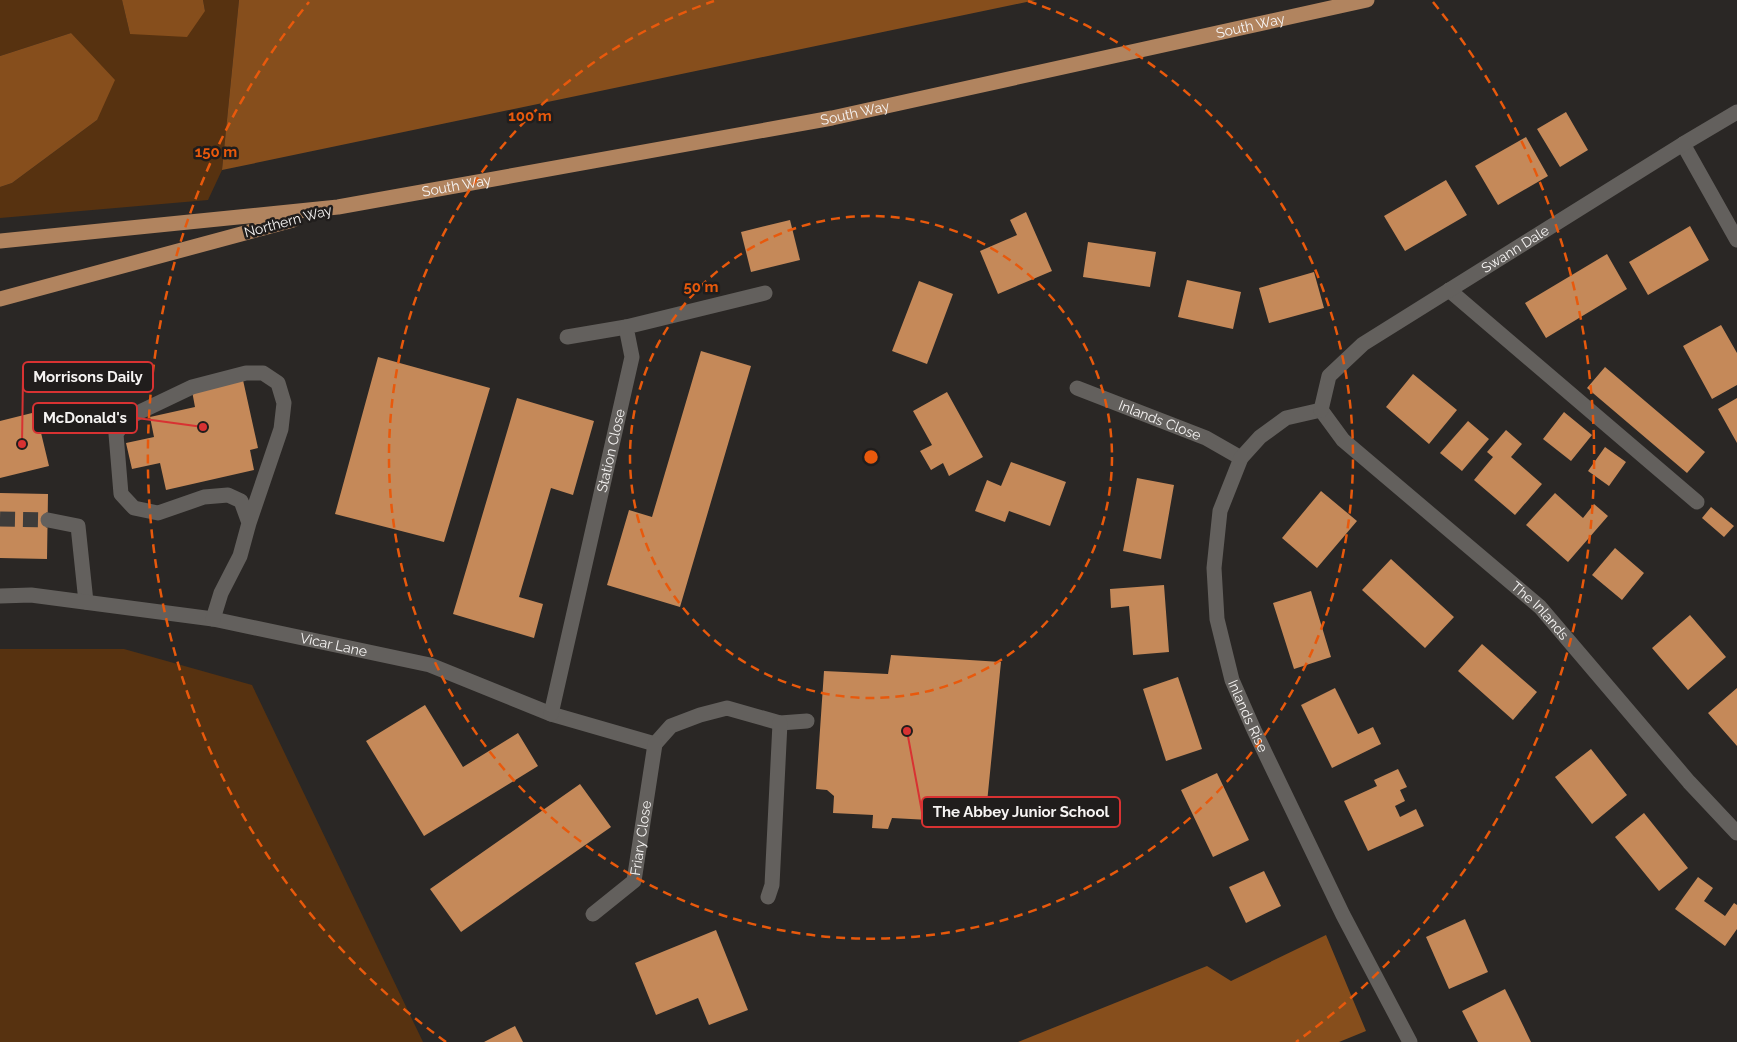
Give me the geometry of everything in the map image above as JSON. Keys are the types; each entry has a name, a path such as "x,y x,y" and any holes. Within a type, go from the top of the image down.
{"main road":[{"name":"South Way","path":"338,207 832,118 1367,0"},
{"name":"Northern Way","path":"0,242 338,207"},
{"name":"Northern Way","path":"0,299 338,207"}],"street":[{"name":"Swann Dale","path":"1321,410 1329,376 1363,344 1682,144 1737,112"},
{"path":"1682,144 1737,240"},
{"path":"1449,290 1696,502"},
{"path":"566,337 626,327 765,293"},
{"name":"Station Close","path":"550,714 632,357 626,327"},
{"path":"213,619 221,593 240,556 281,428 284,403 278,382 263,372 246,373 192,387 127,418 116,434 121,494 134,508 158,513 204,497 228,495 240,501 249,523"},
{"name":"Inlands Close","path":"1077,388 1206,438 1241,458"},
{"name":"Inlands Rise","path":"1321,410 1286,418 1260,437 1241,458 1220,511 1214,568 1217,619 1232,680 1254,730 1344,915 1410,1042"},
{"name":"The Inlands","path":"1321,410 1343,440 1540,607 1689,782 1737,833"},
{"path":"48,520 78,526 86,602"},
{"name":"Vicar Lane","path":"0,596 32,595 213,619 430,665 550,714 655,744"},
{"path":"655,744 671,726 700,715 727,708 780,723 807,721"},
{"path":"768,897 772,885 780,723"},
{"name":"Friary Close","path":"593,914 634,881 655,744"}],"shaded area":[{"path":"0,0 122,0 130,34 205,11 203,0 239,0 222,170 208,200 0,218 0,187 12,183 97,120 71,33 0,56"},
{"path":"122,0 203,0 205,11 187,37 130,34"},
{"path":"239,0 1036,0 222,170"},
{"path":"71,33 115,80 97,120 12,183 0,187 0,56"},
{"path":"0,649 124,649 252,685 423,1042 0,1042"},
{"path":"1326,935 1366,1031 1339,1042 1018,1042 1207,966 1231,981"}],"building":[{"path":"1566,112 1588,150 1560,167 1537,129"},
{"path":"1526,137 1548,176 1498,205 1475,166"},
{"path":"1446,180 1467,215 1405,251 1384,216"},
{"path":"1026,212 1052,271 998,294 980,251 1017,235 1010,220"},
{"path":"790,220 800,260 751,272 741,232"},
{"path":"1690,226 1709,260 1648,295 1629,262"},
{"path":"1088,242 1156,252 1150,287 1083,277"},
{"path":"1607,254 1627,289 1546,338 1525,303"},
{"path":"1314,272 1324,308 1269,323 1259,288"},
{"path":"1187,280 1241,292 1233,329 1178,317"},
{"path":"919,281 953,294 927,364 892,351"},
{"path":"1721,325 1737,353 1737,385 1712,399 1683,346"},
{"path":"701,351 751,366 680,607 607,585 629,510 652,517"},
{"path":"378,357 490,388 444,542 335,514"},
{"path":"1605,367 1705,452 1687,473 1587,388"},
{"path":"1413,374 1457,410 1429,444 1386,407"},
{"path":"243,380 258,448 250,450 254,470 166,490 160,463 132,469 126,443 154,437 150,417 195,407 192,391"},
{"path":"947,392 983,457 949,476 943,463 931,470 920,451 932,445 913,411"},
{"path":"517,398 594,421 573,495 551,488 519,597 543,604 534,638 453,614"},
{"path":"1737,398 1737,443 1718,409"},
{"path":"36,412 49,466 0,478 0,421"},
{"path":"1564,412 1592,435 1571,461 1543,439"},
{"path":"1468,421 1489,439 1462,471 1440,453"},
{"path":"1506,430 1522,444 1511,457 1542,484 1515,515 1474,480 1493,457 1487,452"},
{"path":"1605,447 1626,462 1609,486 1588,471"},
{"path":"1011,462 1066,482 1050,526 1009,511 1005,522 975,511 987,480 1001,486"},
{"path":"1137,478 1174,485 1161,559 1123,551"},
{"path":"1321,491 1357,521 1317,568 1282,538"},
{"path":"0,493 48,494 47,559 0,558"},
{"path":"1555,493 1583,518 1594,504 1608,516 1568,562 1526,525"},
{"path":"1711,507 1734,526 1724,537 1702,518"},
{"path":"1615,548 1644,573 1622,600 1592,575"},
{"path":"1391,559 1454,617 1425,648 1362,590"},
{"path":"1164,585 1169,652 1133,655 1129,606 1111,608 1110,589"},
{"path":"1311,591 1331,657 1294,669 1273,603"},
{"path":"1690,615 1726,657 1688,690 1652,648"},
{"path":"1482,644 1537,692 1513,720 1458,671"},
{"path":"891,655 1001,662 985,823 892,818 888,829 872,828 873,815 833,813 834,796 827,790 816,789 824,671 888,674"},
{"path":"1178,677 1202,749 1166,761 1143,689"},
{"path":"1335,688 1358,734 1373,727 1381,744 1332,768 1301,705"},
{"path":"1737,688 1737,746 1708,713"},
{"path":"425,705 463,767 518,733 538,766 424,836 366,741"},
{"path":"1591,749 1627,795 1592,824 1555,777"},
{"path":"1398,769 1407,787 1400,790 1405,801 1395,806 1400,817 1416,809 1424,826 1368,851 1344,801 1377,786 1374,780"},
{"path":"1217,773 1249,840 1213,857 1181,790"},
{"path":"580,784 611,827 461,932 430,889"},
{"path":"1644,813 1688,868 1659,891 1615,837"},
{"path":"1264,871 1281,906 1246,923 1229,887"},
{"path":"1698,877 1713,888 1704,901 1725,916 1734,903 1737,905 1737,929 1725,946 1675,909"},
{"path":"1465,919 1488,972 1449,989 1426,937"},
{"path":"716,930 748,1010 709,1025 698,998 656,1015 635,963"},
{"path":"1505,989 1531,1042 1478,1042 1462,1011"},
{"path":"515,1026 523,1042 484,1042"}],"tunnel":[{"path":"0,519 48,520"}],"place":[{"name":"McDonald's","path":"203,427"},
{"name":"Morrisons Daily","path":"22,444"},
{"name":"The Abbey Junior School","path":"907,731"}]}
